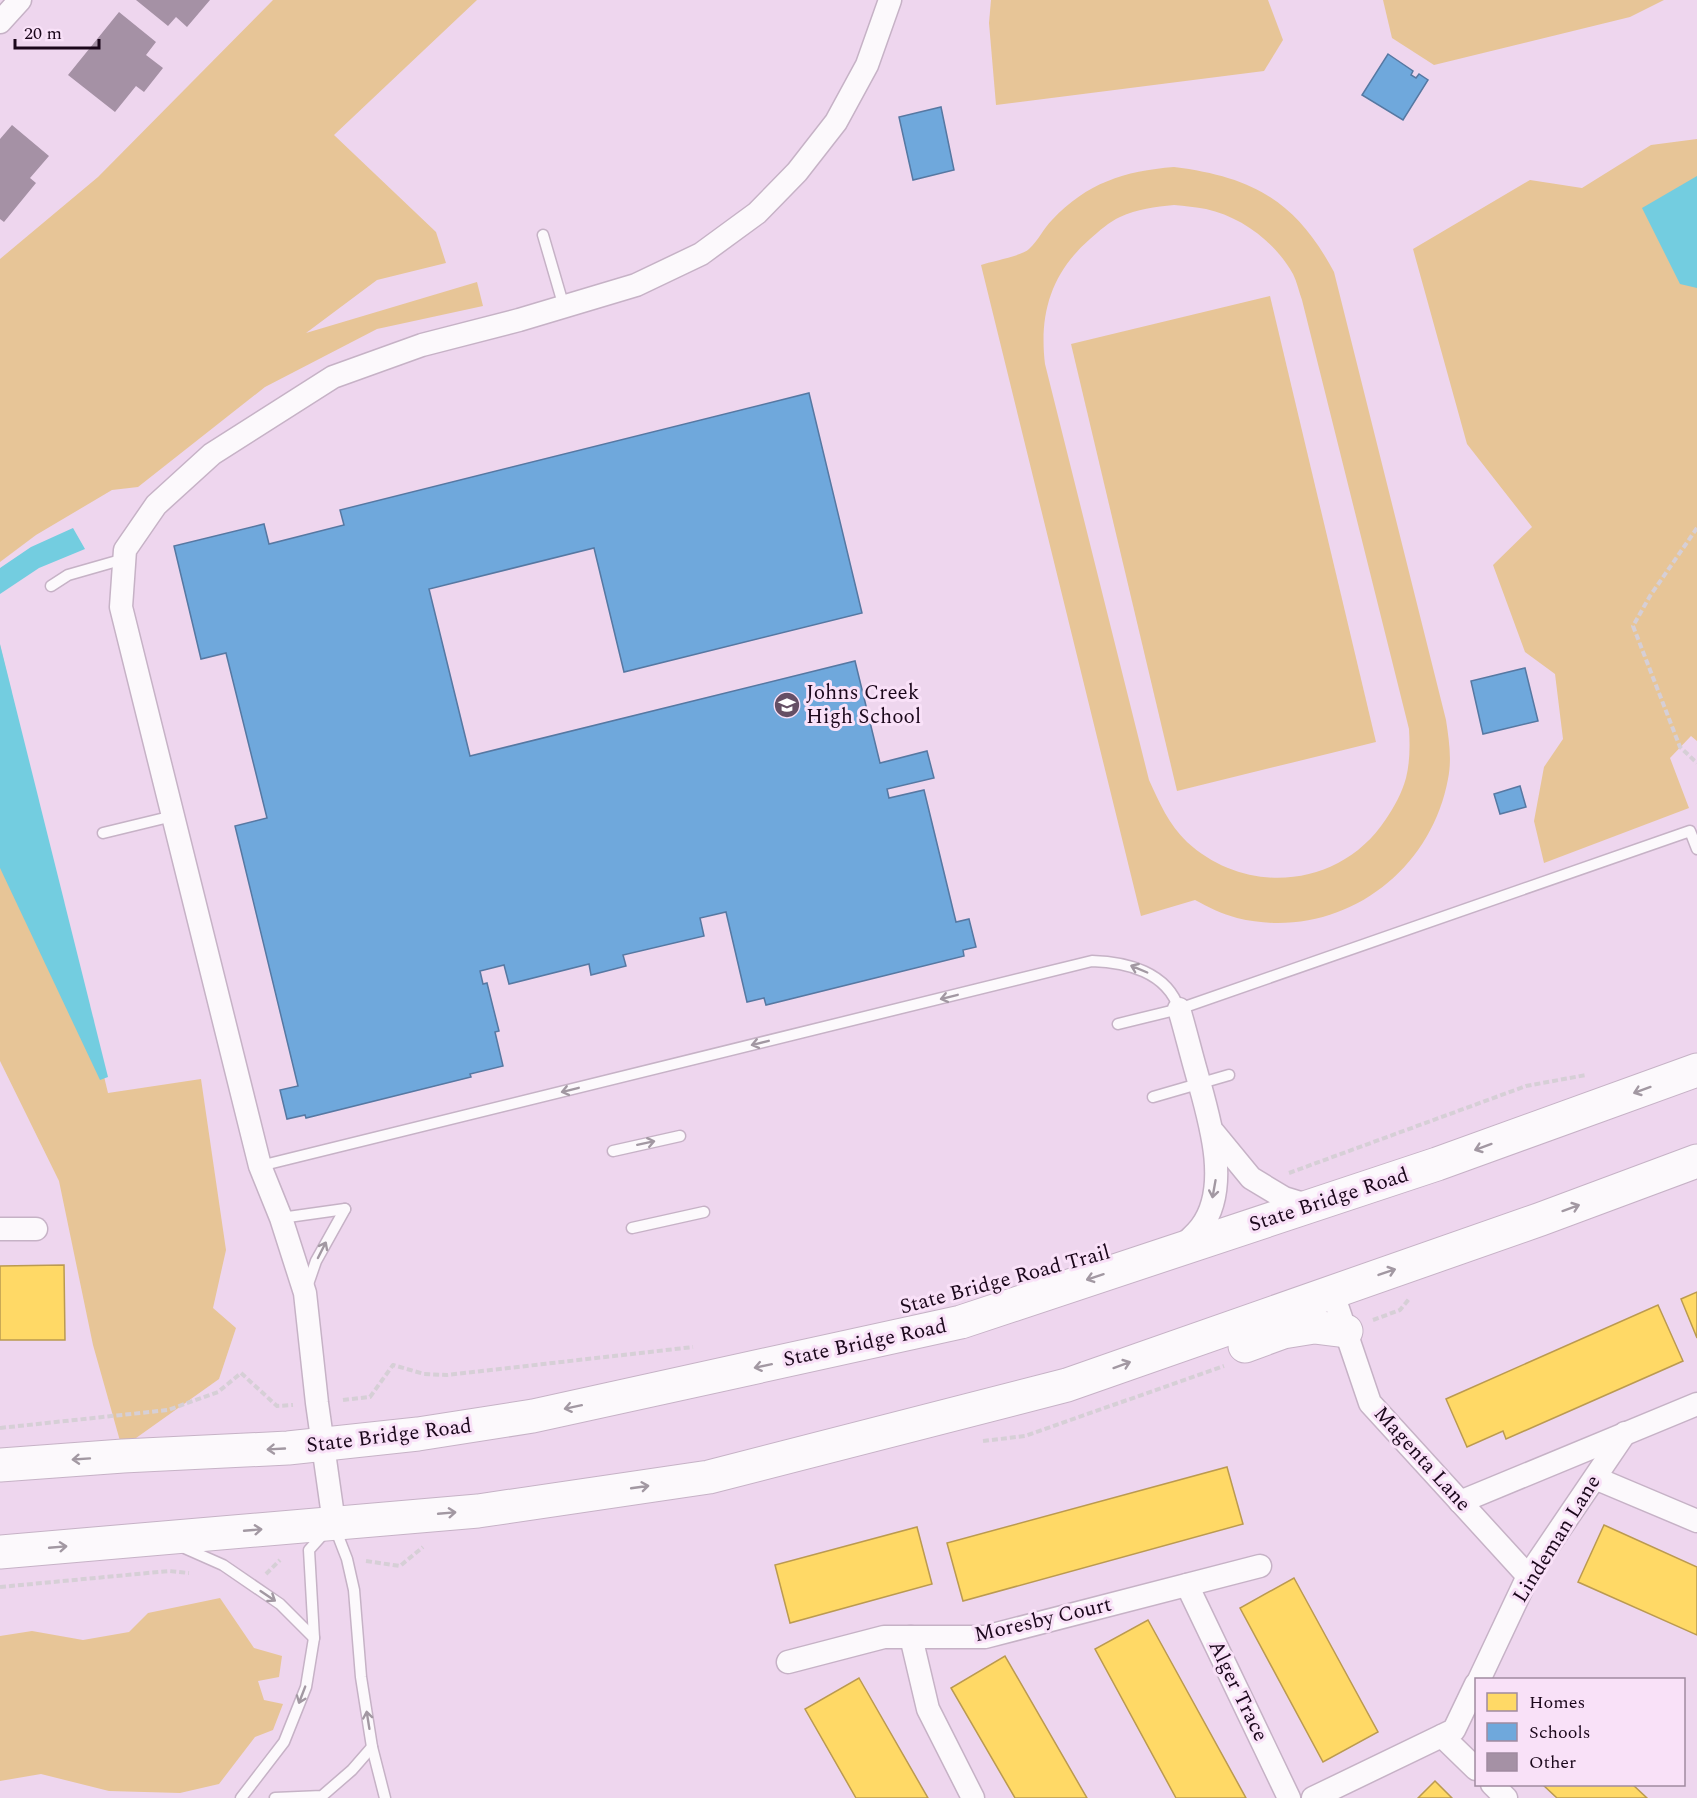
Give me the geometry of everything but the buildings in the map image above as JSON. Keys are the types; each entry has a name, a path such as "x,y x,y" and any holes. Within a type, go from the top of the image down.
{"highway":[{"name":"State Bridge Road","path":"0,1465 288,1448 418,1434 533,1416 961,1322 1437,1164 1697,1070"},
{"path":"0,1552 478,1510 709,1477 1067,1385 1541,1219 1697,1161"},
{"path":"1067,1385 1079,1392 1115,1392 1284,1332 1314,1327 1346,1331"}],"street":[{"path":"0,22 20,0"},
{"path":"333,1523 305,1293 281,1218 260,1166 121,607 125,550 156,505 212,454 333,377 422,345 636,285 701,254 757,213 796,172 836,122 867,65 890,0"},
{"path":"1179,1009 1212,1131 1216,1172 1211,1206 1202,1226 1179,1250"},
{"path":"1212,1131 1251,1178 1284,1198 1310,1206"},
{"path":"0,1229 36,1229"},
{"name":"Magenta Lane","path":"1332,1291 1370,1403 1528,1576"},
{"path":"1460,1502 1697,1404"},
{"name":"Lindeman Lane","path":"1480,1678 1528,1576 1625,1433"},
{"path":"1595,1478 1697,1521"},
{"name":"Moresby Court","path":"788,1662 884,1637 985,1637 1260,1566"},
{"name":"Alger Trace","path":"1187,1585 1289,1798"},
{"path":"911,1637 928,1709 973,1798"},
{"path":"1323,1796 1454,1730 1475,1686"},
{"path":"1442,1736 1475,1768"},
{"path":"1493,1786 1506,1798"}],"lane":[{"path":"543,235 564,307"},
{"path":"51,586 68,575 124,559"},
{"path":"103,833 173,816"},
{"path":"1118,1024 1179,1009 1690,831 1697,849"},
{"path":"260,1166 1092,961 1133,966 1152,975 1168,989 1179,1009"},
{"path":"1153,1097 1229,1076"},
{"path":"613,1151 680,1136"},
{"path":"281,1218 345,1209 316,1262 305,1293"},
{"path":"632,1228 704,1212"},
{"path":"241,1798 284,1742 306,1687 314,1638 309,1550 333,1523 347,1559 354,1590 361,1677 372,1747 384,1798"},
{"path":"162,1538 223,1565 280,1604 314,1638"},
{"path":"275,1798 322,1796 352,1770 372,1747"}],"path":[{"path":"1697,528 1650,596 1634,626 1680,747 1697,763"},
{"path":"1259,1184 1526,1086 1596,1074"},
{"path":"0,1428 168,1410 218,1392 241,1373 277,1406 370,1397 393,1365 424,1374 447,1375 702,1346"}],"shaded area":[{"path":"273,0 477,0 334,135 436,232 446,263 377,280 306,333 477,282 483,306 377,329 265,387 138,487 112,490 36,535 0,562 0,259 98,177"},
{"path":"991,0 1268,0 1283,40 1264,71 996,105 989,23"},
{"path":"1383,0 1664,0 1630,17 1434,65 1392,38"},
{"path":"1697,139 1697,741 1691,736 1670,758 1689,808 1544,863 1534,821 1544,767 1563,739 1555,674 1525,652 1493,565 1532,527 1467,444 1413,249 1530,180 1582,188 1651,145"},
{"path":"1174,167 1202,171 1249,186 1269,197 1288,210 1304,227 1334,272 1446,720 1450,757 1448,779 1438,814 1421,845 1399,872 1373,894 1342,910 1309,920 1273,923 1237,918 1195,900 1141,916 981,265 1025,252 1065,207 1093,188 1123,176","holes":["1174,205 1202,208 1245,225 1277,251 1294,277 1302,300 1409,729 1406,778 1398,800 1386,819 1367,842 1344,859 1319,871 1292,877 1264,877 1237,871 1211,860 1187,842 1170,821 1157,797 1149,780 1045,364 1046,311 1057,280 1077,252 1112,221 1120,217 1146,209"]},
{"path":"1270,296 1376,742 1177,791 1071,344"},
{"path":"0,645 108,1093 201,1079 226,1250 213,1308 236,1328 219,1379 122,1448 93,1345 59,1181 0,1061"},
{"path":"220,1598 254,1648 282,1656 279,1677 258,1681 264,1700 283,1704 273,1730 255,1737 219,1784 180,1793 109,1791 41,1774 0,1781 0,1636 32,1631 83,1640 129,1632 148,1613"}],"water":[{"path":"1697,176 1697,288 1680,284 1642,208"},
{"path":"73,528 85,549 39,568 0,594 0,568 31,547"},
{"path":"0,644 108,1077 100,1080 0,868"}],"place":[{"name":"Johns Creek High School","path":"787,705"}]}
